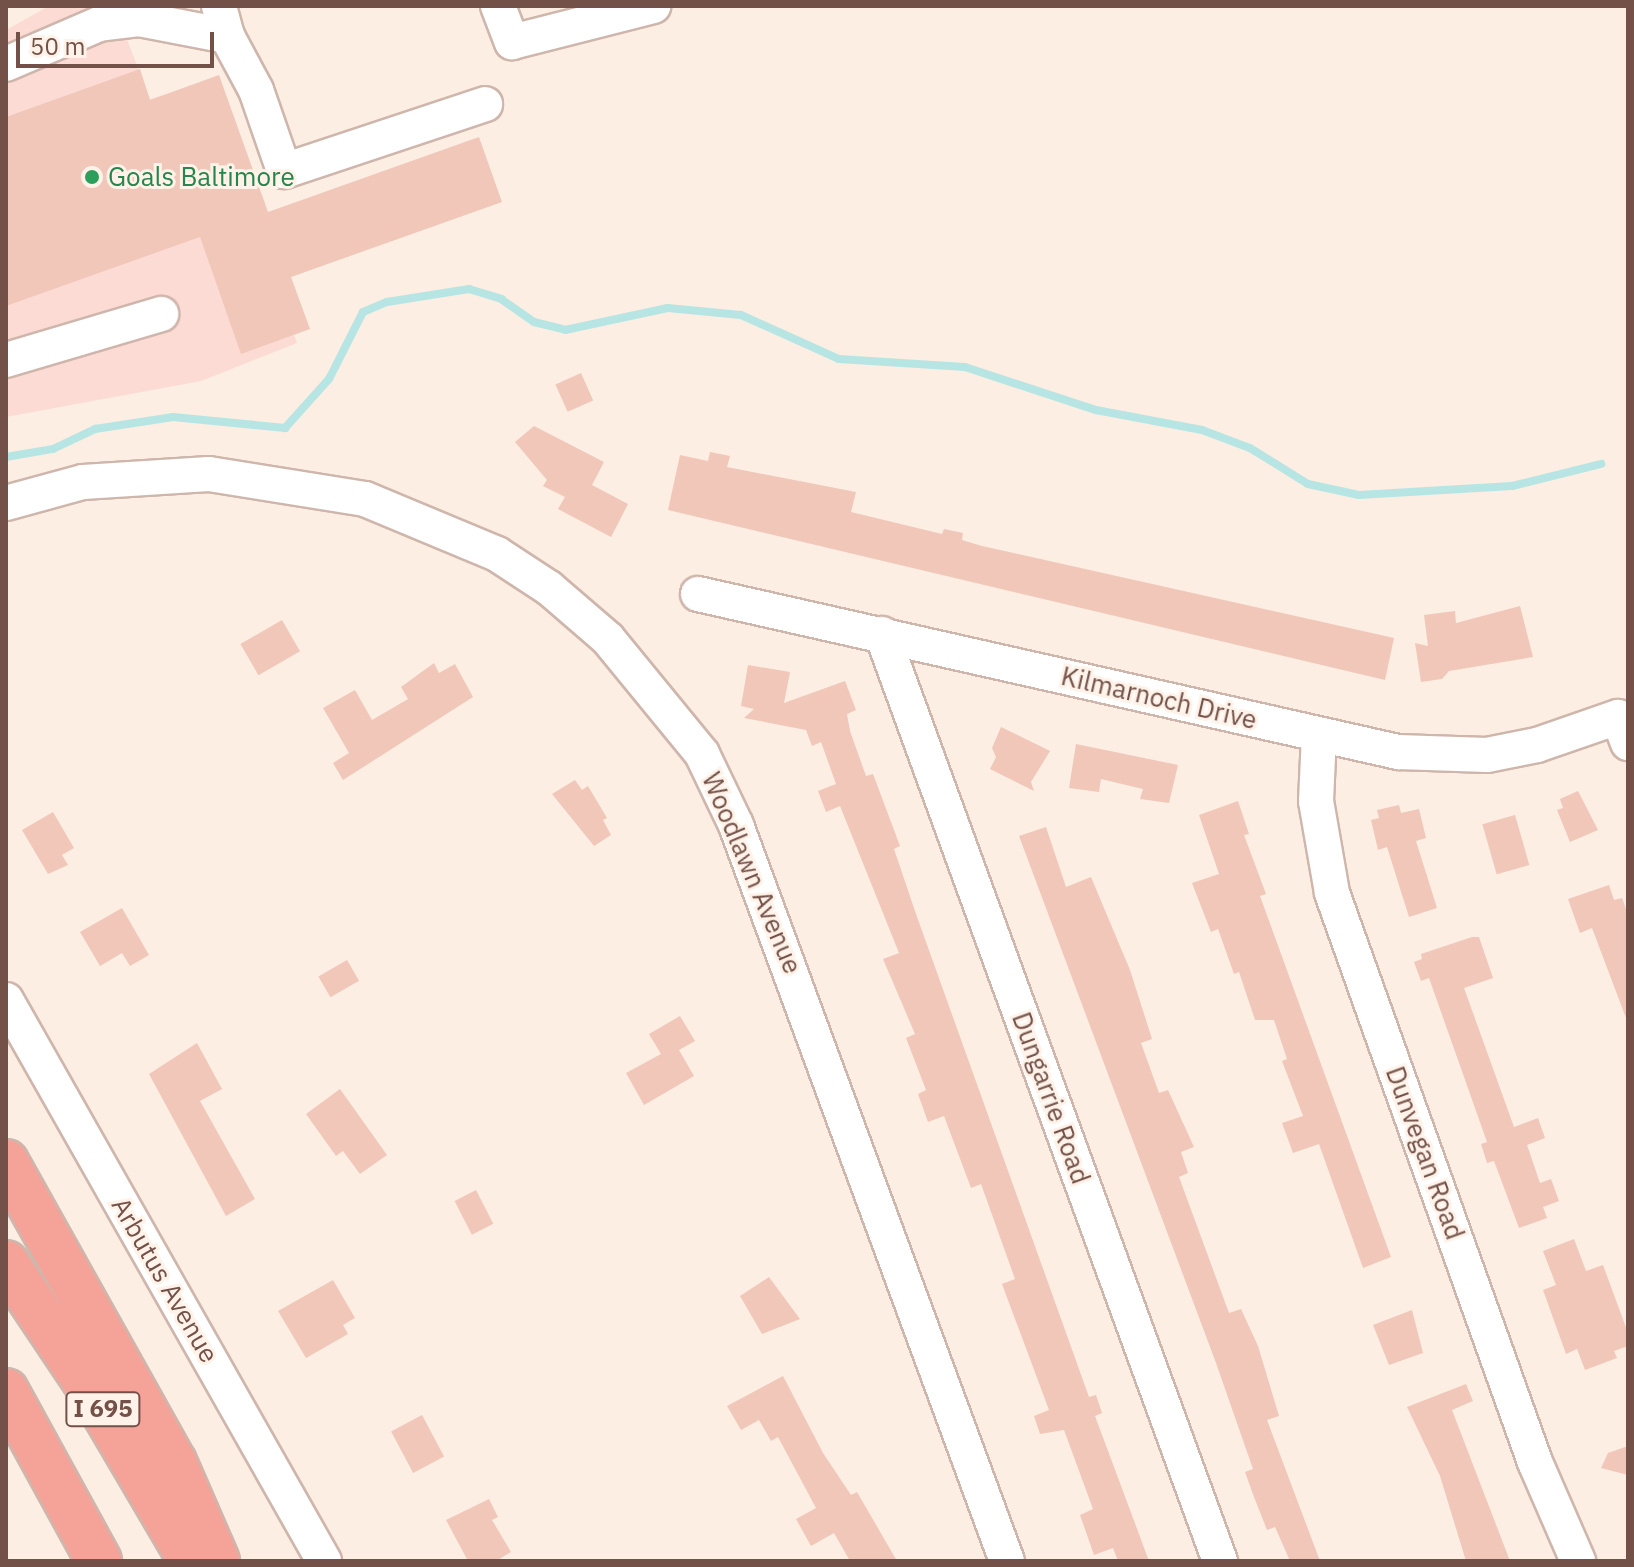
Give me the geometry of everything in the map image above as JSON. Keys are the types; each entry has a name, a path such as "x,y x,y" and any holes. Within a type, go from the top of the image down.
{"highway":[{"path":"6,1162 174,1462 217,1561"},
{"name":"I 695","path":"6,1263 91,1390 191,1561"},
{"name":"I 695","path":"6,1391 30,1427 99,1561"}],"street":[{"path":"498,6 512,42 653,6"},
{"path":"6,64 99,24 125,20 223,21 256,90 284,171 485,104"},
{"path":"6,360 161,314"},
{"name":"Woodlawn Avenue","path":"6,503 83,482 209,474 365,499 497,554 549,588 608,639 702,754 736,825 1007,1561"},
{"name":"Kilmarnoch Drive","path":"698,594 1398,752 1487,755 1623,730"},
{"name":"Dungarrie Road","path":"882,634 1220,1561"},
{"name":"Dunvegan Road","path":"1319,735 1316,801 1332,893 1535,1462 1578,1561"},
{"name":"Arbutus Avenue","path":"6,1000 324,1561"}],"shaded area":[{"path":"49,6 114,6 150,99 206,83 297,343 201,381 6,417 6,30"}],"building":[{"path":"140,69 150,100 219,75 268,212 479,137 502,202 291,277 310,329 241,354 200,237 6,306 6,117"},
{"path":"581,373 593,400 568,412 555,384"},
{"path":"534,426 604,462 592,485 628,504 611,537 558,509 565,497 543,486 547,480 515,442"},
{"path":"710,452 730,456 727,467 856,492 851,512 942,534 944,529 963,533 962,540 982,546 1394,638 1385,680 668,510 680,455 708,461"},
{"path":"1520,606 1533,657 1449,671 1442,679 1421,682 1415,643 1428,646 1424,615 1455,611 1456,623"},
{"path":"282,620 300,651 258,675 240,644"},
{"path":"434,663 439,673 455,664 473,697 343,780 333,763 349,753 323,708 355,690 372,720 408,699 401,687"},
{"path":"748,665 790,672 784,703 845,681 856,710 847,714 850,731 866,776 873,774 900,846 894,849 916,914 1089,1397 1096,1395 1102,1413 1095,1416 1149,1561 1118,1561 1113,1548 1094,1555 1080,1515 1093,1509 1064,1430 1040,1434 1034,1416 1049,1410 1002,1284 1015,1279 981,1184 971,1188 944,1116 928,1122 918,1094 926,1090 906,1038 915,1034 883,959 899,953 840,806 826,812 818,791 836,784 821,742 812,746 806,730 744,718 754,709 741,706"},
{"path":"1001,727 1050,751 1031,782 1034,791 990,769 996,757 992,748"},
{"path":"1076,744 1178,765 1169,803 1140,799 1143,789 1101,779 1099,792 1069,788"},
{"path":"575,780 582,790 588,786 607,818 603,820 611,835 594,846 552,794"},
{"path":"1578,791 1598,830 1570,842 1557,810 1563,808 1560,799"},
{"path":"1238,801 1249,834 1244,835 1266,894 1260,896 1391,1257 1363,1268 1319,1144 1293,1153 1282,1123 1303,1116 1282,1061 1287,1059 1274,1020 1255,1020 1239,972 1234,974 1218,929 1211,932 1192,883 1219,874 1199,815"},
{"path":"1399,805 1401,813 1419,809 1426,838 1416,841 1437,908 1409,917 1387,847 1378,850 1371,820 1379,818 1377,810"},
{"path":"53,812 74,848 62,855 68,865 48,874 22,830"},
{"path":"1515,815 1529,865 1497,874 1482,824"},
{"path":"1046,827 1066,887 1091,877 1130,970 1152,1039 1141,1043 1159,1093 1168,1090 1194,1147 1181,1152 1188,1173 1179,1177 1229,1313 1241,1309 1258,1346 1279,1416 1267,1420 1320,1561 1290,1561 1275,1527 1267,1530 1254,1497 1245,1472 1253,1469 1216,1363 1019,836"},
{"path":"1609,885 1614,900 1622,898 1628,915 1626,1018 1592,928 1580,933 1568,899"},
{"path":"122,908 149,955 130,966 122,953 100,966 80,932"},
{"path":"1479,937 1493,978 1464,988 1514,1127 1538,1118 1545,1138 1527,1145 1540,1183 1551,1179 1559,1201 1543,1207 1547,1218 1519,1228 1494,1161 1487,1163 1481,1144 1487,1142 1429,978 1421,981 1414,962 1422,959 1421,954"},
{"path":"347,960 359,981 330,997 318,977"},
{"path":"680,1016 695,1041 679,1050 694,1076 644,1105 626,1073 661,1054 649,1034"},
{"path":"197,1043 222,1089 200,1101 255,1199 226,1216 149,1074"},
{"path":"340,1089 387,1155 360,1174 343,1151 336,1156 306,1114"},
{"path":"476,1190 493,1224 472,1235 455,1201"},
{"path":"1574,1239 1586,1271 1603,1265 1628,1333 1628,1346 1614,1351 1617,1358 1585,1370 1577,1349 1566,1354 1543,1290 1556,1285 1543,1251"},
{"path":"769,1277 800,1319 762,1334 740,1296"},
{"path":"333,1280 355,1318 343,1325 348,1334 306,1358 278,1311"},
{"path":"1412,1310 1423,1353 1389,1365 1373,1325"},
{"path":"783,1376 823,1453 851,1495 857,1492 897,1561 850,1561 834,1533 811,1546 796,1519 816,1508 778,1437 771,1441 759,1420 741,1430 727,1406"},
{"path":"1466,1384 1473,1401 1452,1410 1510,1561 1466,1561 1440,1476 1407,1407"},
{"path":"422,1415 444,1456 413,1473 391,1431"},
{"path":"1628,1446 1628,1475 1601,1468 1608,1453"},
{"path":"489,1499 498,1517 492,1520 511,1552 496,1561 468,1561 446,1520"}],"waterway":[{"path":"6,457 53,449 95,429 173,417 285,428 329,379 363,312 387,302 469,289 501,299 534,322 565,330 668,308 741,315 839,359 965,367 1096,410 1202,430 1250,448 1308,484 1359,495 1512,486 1601,464"}],"place":[{"name":"Goals Baltimore","path":"92,177"}]}
